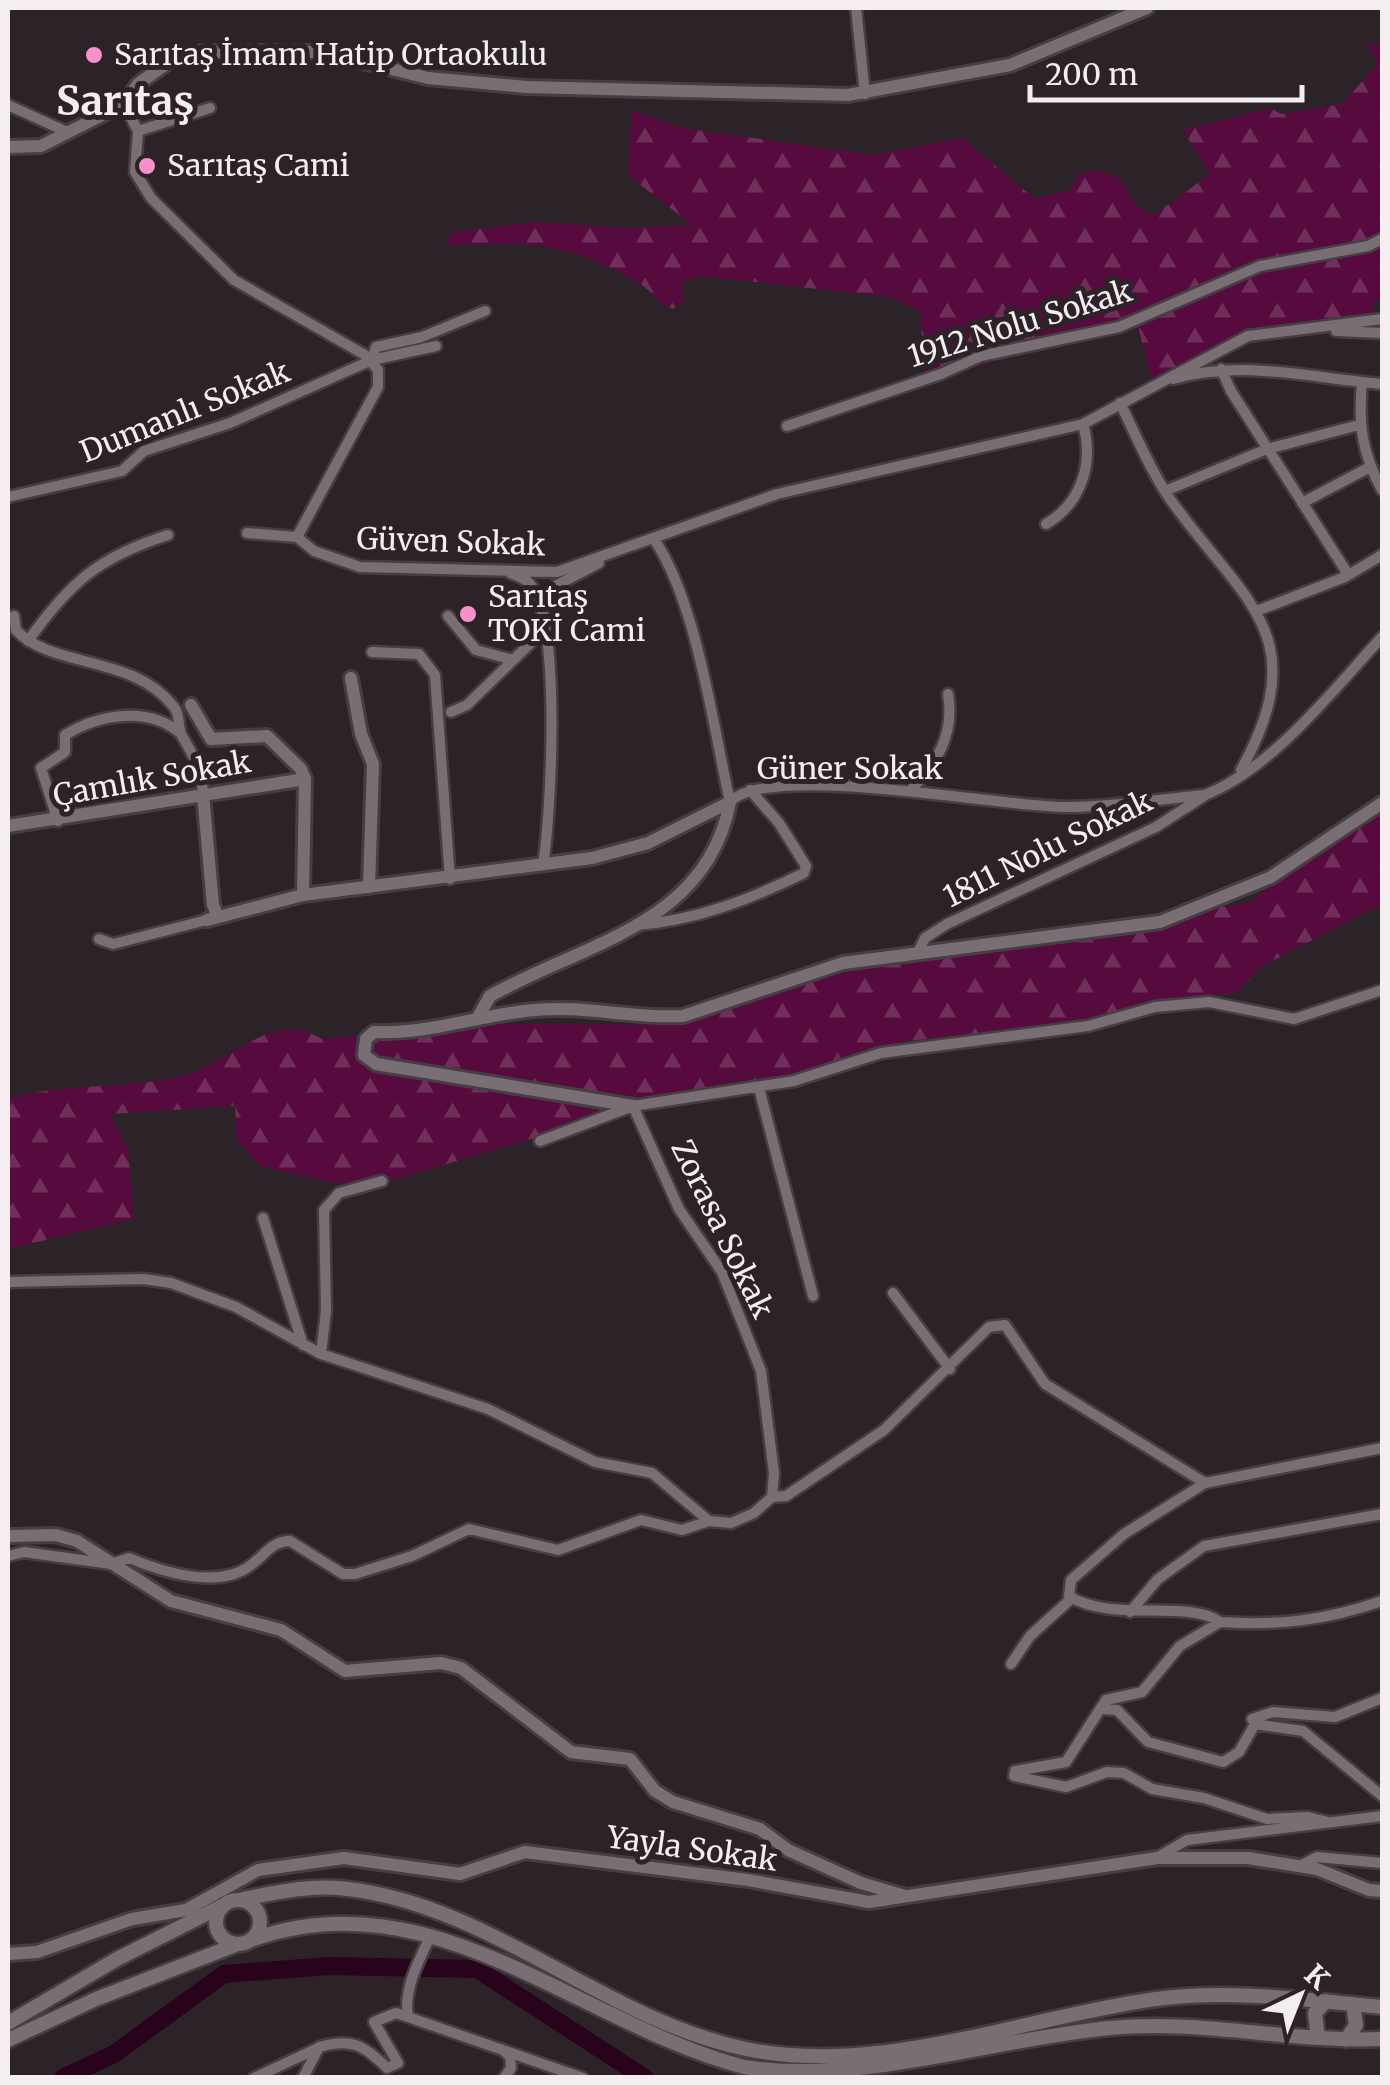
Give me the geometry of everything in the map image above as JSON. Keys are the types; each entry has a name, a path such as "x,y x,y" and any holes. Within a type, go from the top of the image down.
{"main road":[{"path":"8,2023 134,1950 222,1906 305,1888 373,1894 443,1914 685,2030 745,2049 804,2057 950,2040 1157,1999 1224,1995 1382,2007"},
{"path":"222,1906 216,1928 225,1940 245,1942 260,1928 260,1914 243,1900"},
{"path":"8,2040 96,1999 275,1931 346,1922 387,1924 466,1946 640,2026 744,2067 802,2074 878,2070 1110,2028 1204,2027 1346,2040 1382,2039"},
{"path":"1318,2038 1315,2013 1326,2001"},
{"path":"1346,2040 1356,2026 1353,2004"}],"street":[{"path":"856,8 865,94"},
{"path":"8,147 34,149 124,104 138,84 173,59 202,52 323,52 428,78 526,88 865,94 1010,66 1148,8"},
{"path":"124,104 138,131 138,181 234,280 372,360 380,378 297,538 247,533"},
{"path":"8,105 65,131"},
{"path":"138,131 210,108"},
{"name":"1912 Nolu Sokak","path":"787,426 941,374 981,356 1119,326 1260,266 1368,246 1382,239"},
{"path":"372,360 376,347 422,338 485,311"},
{"name":"Güven Sokak","path":"297,538 314,551 360,567 557,572 790,490 1083,424 1248,336 1382,319"},
{"name":"Güven Sokak","path":"1325,329 1359,335 1382,333"},
{"name":"Dumanlı Sokak","path":"8,497 122,472 144,451 230,423 372,360 436,346"},
{"path":"1163,382 1221,368 1249,368 1382,384"},
{"path":"1221,368 1267,449 1344,566 1345,578"},
{"path":"1362,382 1359,425 1370,467 1382,490"},
{"path":"1120,403 1164,490 1258,610 1275,678 1262,732 1239,774"},
{"path":"1046,524 1066,509 1079,490 1088,460 1083,424"},
{"path":"1164,490 1267,449 1359,425"},
{"path":"1302,502 1370,467"},
{"path":"28,641 79,578 118,554 168,535"},
{"path":"476,1019 490,996 671,906 700,876 724,834 730,802 717,730 678,587 654,539"},
{"path":"1258,610 1345,578 1382,555"},
{"path":"537,602 555,586 604,557"},
{"path":"504,571 527,580 537,602 553,669 544,866"},
{"path":"14,616 16,630 28,641 111,665 158,693 178,714 180,734 200,767 212,919"},
{"path":"448,616 476,650 513,660"},
{"path":"450,712 466,705 544,631"},
{"name":"Güner Sokak","path":"99,938 113,944 303,896 544,866 648,843 750,790 910,791 1070,807 1205,795 1290,736 1382,637"},
{"path":"372,652 419,654 435,675 450,880"},
{"path":"351,678 360,734 373,764 369,887"},
{"path":"910,791 939,757 952,714 948,694"},
{"name":"Çamlık Sokak","path":"8,826 305,780 300,769 267,736 211,739 190,704"},
{"path":"58,821 41,768 65,752 65,735 120,716 152,718 180,734"},
{"path":"303,896 305,780"},
{"path":"635,926 673,923 764,893 804,873 806,866 779,823 750,790"},
{"name":"1811 Nolu Sokak","path":"918,952 925,938 947,924 1156,827 1205,795"},
{"path":"633,1106 601,1097 459,1080 376,1064 364,1055 366,1040 374,1032 409,1035 535,1010 594,1008 656,1018 682,1016 843,963 1147,926 1271,878 1382,803"},
{"name":"Zorasa Sokak","path":"772,1497 774,1473 761,1371 722,1272 679,1209 633,1106 699,1093 794,1082 867,1056 1088,1026 1155,1007 1209,1002 1294,1019 1382,990"},
{"path":"760,1088 813,1296"},
{"path":"540,1141 633,1106"},
{"path":"321,1354 326,1311 324,1210 339,1193 382,1180"},
{"path":"263,1218 304,1345"},
{"path":"8,1282 132,1279 171,1283 202,1293 321,1354 488,1409 595,1462 652,1474 708,1521"},
{"path":"893,1292 950,1368"},
{"path":"8,1556 24,1552 111,1564 129,1558 158,1570 201,1576 247,1569 272,1546 290,1541 344,1574 356,1574 412,1556 468,1529 558,1550 640,1520 682,1530 708,1521 730,1524 754,1513 772,1497 786,1496 884,1430 989,1328 1005,1325 1045,1384 1205,1484"},
{"path":"1382,1448 1205,1484 1124,1534 1071,1580 1067,1590 1072,1598 1130,1612 1202,1612 1220,1622 1294,1624 1332,1618 1382,1601"},
{"path":"1130,1612 1158,1579 1204,1546 1382,1514"},
{"path":"8,1536 67,1536 102,1554 111,1564 171,1601 281,1630 345,1671 442,1663 460,1668 571,1752 598,1757 617,1754 630,1759 655,1791 673,1802 760,1829 788,1850 861,1883 912,1898"},
{"path":"1011,1664 1030,1636 1072,1598"},
{"path":"1220,1622 1180,1646 1142,1692 1114,1696 1066,1762 1055,1768 1015,1770 1014,1776 1066,1787 1106,1772 1124,1773 1152,1789 1204,1798 1267,1819 1308,1816 1328,1822"},
{"path":"1102,1709 1117,1710 1148,1742 1223,1762 1239,1752 1254,1724 1252,1719 1263,1712 1335,1717 1382,1698"},
{"path":"1254,1724 1303,1732 1382,1796"},
{"name":"Yayla Sokak","path":"8,1954 36,1952 132,1919 186,1910 258,1870 316,1859 344,1858 460,1874 524,1852 748,1880 846,1900 912,1898 1157,1858 1187,1840 1382,1816"},
{"path":"1300,1866 1316,1857 1382,1863"},
{"path":"1157,1858 1248,1858 1300,1866 1382,1891"},
{"path":"408,2018 406,2004 413,1976 431,1935"},
{"path":"254,2078 319,2047 357,2042 387,2068 398,2063 374,2022 396,2014 584,2078"},
{"path":"303,2078 319,2047"},
{"path":"501,2048 510,2056 511,2068 504,2078"}],"green space":[{"path":"1366,42 1382,47 1382,298 1374,302 1373,318 1260,333 1152,379 1136,319 928,381 922,364 921,312 890,297 701,276 683,282 684,300 673,309 636,281 565,251 522,244 446,246 451,233 533,222 629,228 692,225 628,175 632,110 682,128 874,155 962,138 1034,198 1069,191 1080,174 1098,170 1121,179 1135,205 1154,215 1210,174 1183,130 1271,108 1281,114 1342,104 1378,64"},
{"path":"1382,815 1382,904 1261,967 1237,993 1162,999 1086,1023 906,1041 773,1086 659,1101 379,1184 356,1187 262,1167 237,1141 235,1106 110,1114 128,1149 134,1219 8,1249 8,1099 51,1090 182,1076 251,1041 286,1030 303,1031 322,1039 470,1023 665,1025 790,982 1251,902 1312,846"}],"waterway":[{"path":"63,2078 114,2054 224,1974 329,1966 477,1969 645,2078"}],"place":[{"name":"Sarıtaş İmam Hatip Ortaokulu","path":"94,55"},
{"name":"Sarıtaş Cami","path":"147,166"},
{"name":"Sarıtaş TOKİ Cami","path":"468,614"}],"district":[{"name":"Sarıtaş","path":"125,101"}]}
